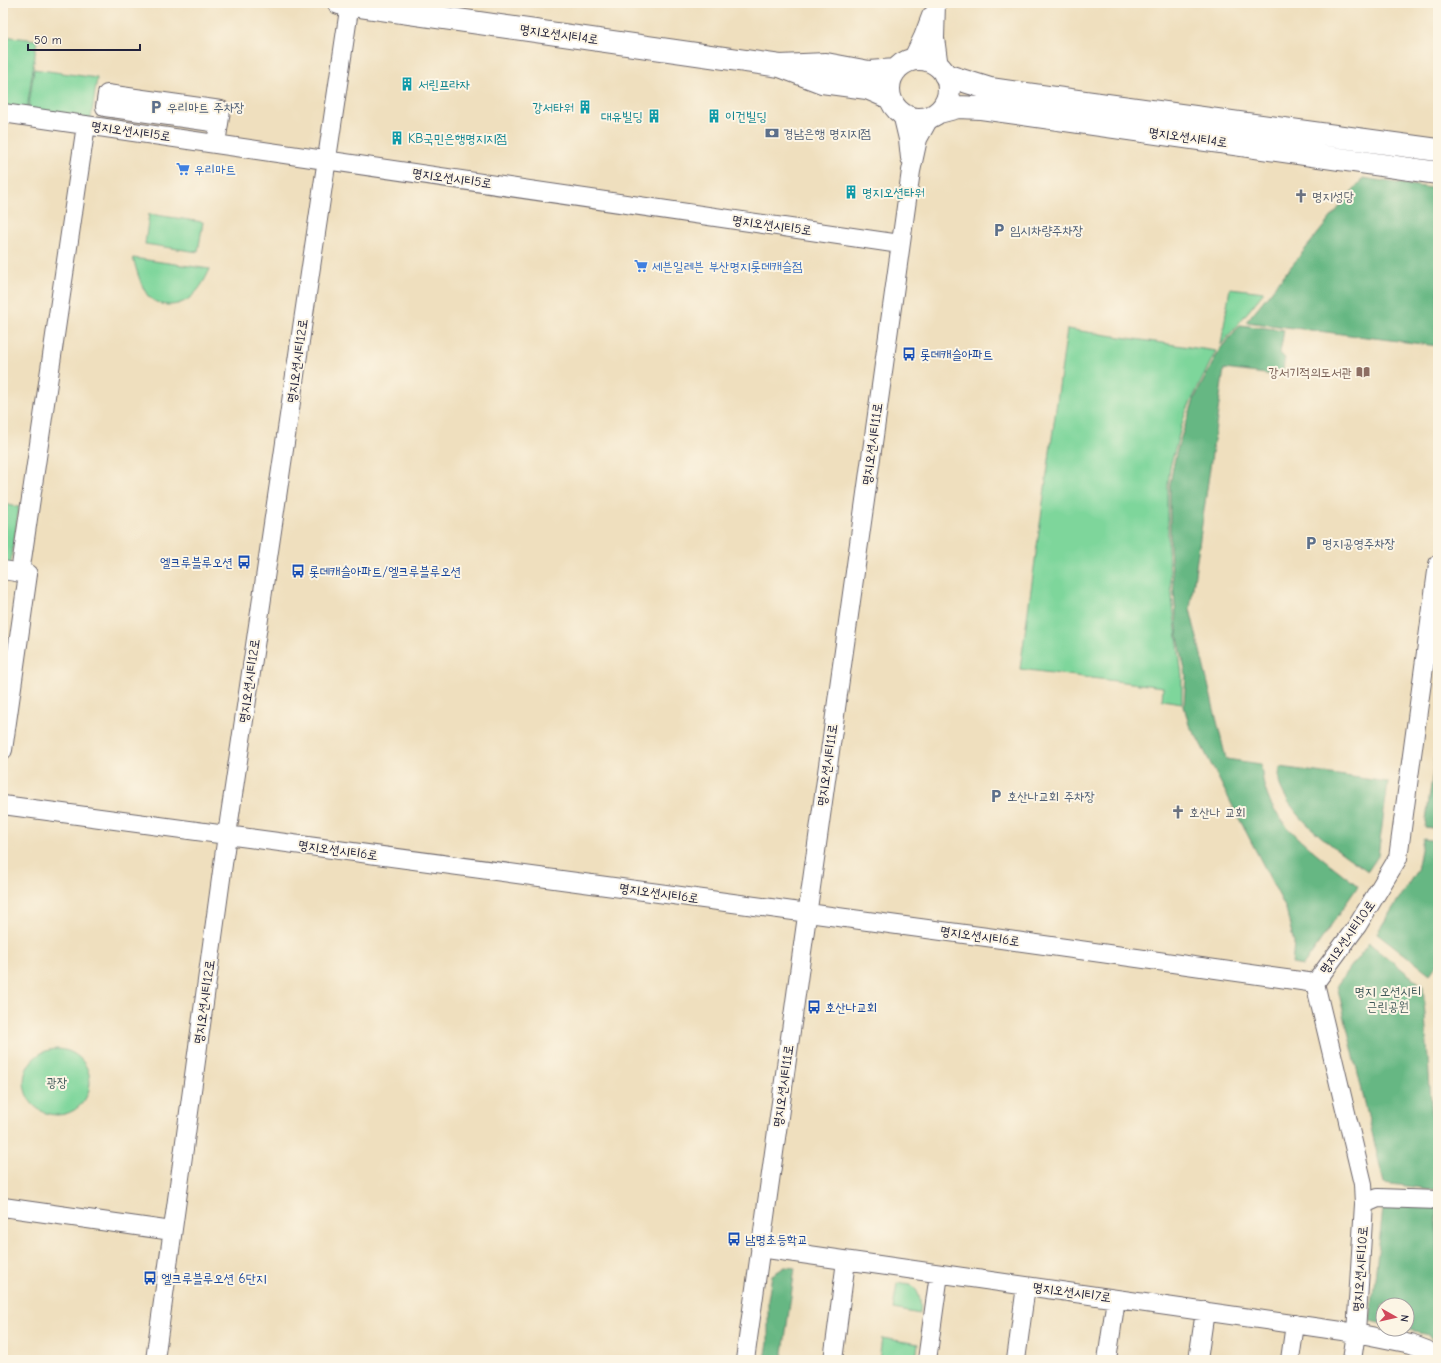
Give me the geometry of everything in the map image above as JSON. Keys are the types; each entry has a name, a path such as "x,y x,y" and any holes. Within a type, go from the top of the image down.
{"main road":[{"name":"명지오션시티4로","path":"346,4 780,66"},
{"path":"922,59 931,62 942,71 948,84 948,94 945,104 934,114 920,119 910,118 896,106 867,88 822,82 780,66 826,64 869,72 904,65 922,59"},
{"path":"896,106 889,88 891,79 904,65"},
{"name":"명지오션시티4로","path":"942,71 990,89 1438,150"},
{"name":"명지오션시티4로","path":"934,114 958,107 981,108 1438,173"}],"street":[{"path":"904,65 923,37 936,3"},
{"path":"936,3 935,38 942,71"},
{"name":"명지오션시티12로","path":"155,1360 226,835 326,160 346,4"},
{"path":"216,144 221,110 107,94 105,107 219,123"},
{"path":"896,106 908,139 911,170"},
{"name":"명지오션시티5로","path":"3,113 900,244"},
{"path":"911,170 918,139 934,114"},
{"path":"3,750 28,574 12,571 86,125"},
{"name":"명지오션시티11로","path":"745,1360 911,170"},
{"name":"명지오션시티10로","path":"1352,1360 1356,1333 1364,1204 1363,1184 1315,983 1357,926 1398,858 1438,564"},
{"name":"명지오션시티6로","path":"3,805 1315,983"},
{"path":"1364,1204 1378,1198 1438,1200"},
{"path":"3,1207 172,1231"},
{"name":"명지오션시티7로","path":"760,1248 1356,1333 1411,1344 1417,1353 1427,1350 1433,1360"},
{"path":"833,1360 846,1261"},
{"path":"927,1360 939,1274"},
{"path":"1016,1360 1026,1286"},
{"path":"1107,1360 1116,1299"},
{"path":"1198,1360 1205,1311"},
{"path":"1290,1360 1295,1324"}],"green space":[{"path":"3,36 37,40 27,110 3,107"},
{"path":"34,69 97,78 91,119 28,110"},
{"path":"1363,178 1438,189 1438,346 1246,322"},
{"path":"149,214 203,222 198,252 145,244"},
{"path":"133,258 210,269 199,289 189,299 167,305 157,302 148,296 141,282"},
{"path":"1230,288 1264,292 1221,345"},
{"path":"1240,325 1284,330 1280,353 1285,358 1282,376 1224,369 1190,609 1226,759 1261,764 1266,791 1272,806 1279,817 1311,849 1358,886 1303,966 1292,964 1294,943 1286,909 1198,739 1189,725 1184,706 1186,675 1178,637 1170,549 1170,485 1178,446 1195,397 1220,349"},
{"path":"1067,329 1216,351 1185,414 1170,467 1168,485 1168,549 1173,606 1182,676 1182,703 1162,700 1163,687 1020,669"},
{"path":"3,504 19,507 10,568 3,567"},
{"path":"1438,737 1438,829 1425,827"},
{"path":"1280,767 1388,782 1378,856 1368,871 1331,845 1296,812 1287,800 1280,786"},
{"path":"1423,839 1438,841 1438,963 1430,974 1377,933 1417,870"},
{"name":"명지 오션시티 근린공원","path":"1369,943 1423,986 1437,1190 1384,1183 1337,985"},
{"name":"광장","path":"50,1049 64,1049 76,1054 85,1063 90,1075 88,1095 81,1106 64,1115 50,1115 38,1110 29,1101 24,1089 24,1075 29,1063 38,1054"},
{"path":"1384,1200 1437,1207 1438,1348 1428,1334 1415,1331 1415,1297 1375,1297 1375,1322 1370,1321"},
{"path":"785,1267 795,1268 782,1360 765,1360 768,1342 768,1300 772,1275"},
{"path":"897,1283 914,1287 920,1298 920,1314 893,1309"},
{"path":"882,1338 918,1344 916,1360 879,1360"}],"place":[{"name":"서린프라자","path":"407,84"},
{"name":"우리마트 주차장","path":"156,107"},
{"name":"강서타워","path":"585,107"},
{"name":"대유빌딩","path":"654,116"},
{"name":"이건빌딩","path":"714,116"},
{"name":"경남은행 명지지점","path":"772,133"},
{"name":"KB국민은행명지지점","path":"397,138"},
{"name":"우리마트","path":"183,169"},
{"name":"명지오션타워","path":"851,192"},
{"name":"명지성당","path":"1301,196"},
{"name":"임시차량주차장","path":"999,230"},
{"name":"세븐일레븐 부산명지롯데캐슬점","path":"641,266"},
{"name":"롯데캐슬아파트","path":"909,354"},
{"name":"강서기적의도서관","path":"1363,372"},
{"name":"명지공영주차장","path":"1311,543"},
{"name":"엘크루블루오션","path":"244,562"},
{"name":"롯데캐슬아파트/엘크루블루오션","path":"298,571"},
{"name":"호산나교회 주차장","path":"996,796"},
{"name":"호산나 교회","path":"1178,812"},
{"name":"호산나교회","path":"814,1007"},
{"name":"남명초등학교","path":"734,1239"},
{"name":"엘크루블루오션 6단지","path":"150,1278"}]}
